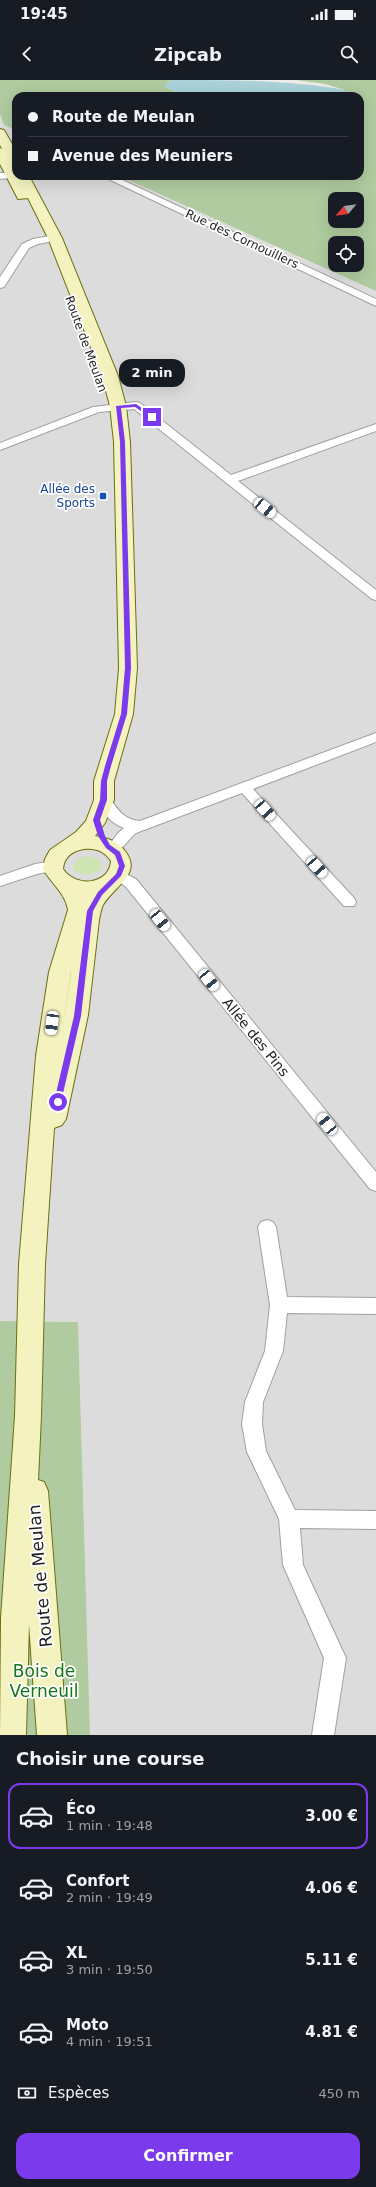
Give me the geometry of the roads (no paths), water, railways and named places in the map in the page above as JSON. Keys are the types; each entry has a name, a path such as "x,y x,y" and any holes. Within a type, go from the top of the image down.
{"main road":[{"name":"Route de Meulan","path":"0,133 12,166"},
{"name":"Route de Meulan","path":"19,180 50,239 110,376 113,407 122,442 128,668 124,714 104,781 104,800 96,820 83,837 64,849"},
{"path":"96,820 99,832 110,848 121,860 121,869 114,879 90,889 76,888 59,875 55,858 64,849 83,842 96,843 110,848"},
{"name":"Route de Meulan","path":"11,1735 15,1618 28,1416 32,1264 48,1056 56,994 62,965 79,910 77,899 59,875"},
{"name":"Route de Meulan","path":"39,1186 77,1016 88,920 93,903 114,879"},
{"name":"Route de Meulan","path":"28,1416 52,1735"}],"street":[{"name":"Rue des Cornouillers","path":"116,180 376,303"},
{"path":"0,285 25,246 50,239"},
{"path":"0,447 97,409 136,405 376,596"},
{"path":"229,480 376,427"},
{"path":"110,848 126,833 140,826 376,737"},
{"path":"244,786 349,902"},
{"path":"104,800 115,818 127,825 140,826"},
{"path":"0,881 35,869 59,875"},
{"name":"Allée des Pins","path":"114,879 130,883 376,1184"},
{"path":"267,1227 279,1305 274,1351 254,1402 252,1424 257,1452 277,1490 289,1520 293,1565 334,1658 323,1735"},
{"path":"279,1305 376,1306"},
{"path":"289,1520 376,1520"}],"water":[{"path":"172,80 281,82 345,90 345,92 176,92 164,86"}],"place":[{"name":"Allée des Sports","path":"103,496"}],"park label":[{"name":"Bois de Verneuil","path":"44,1681"}]}
